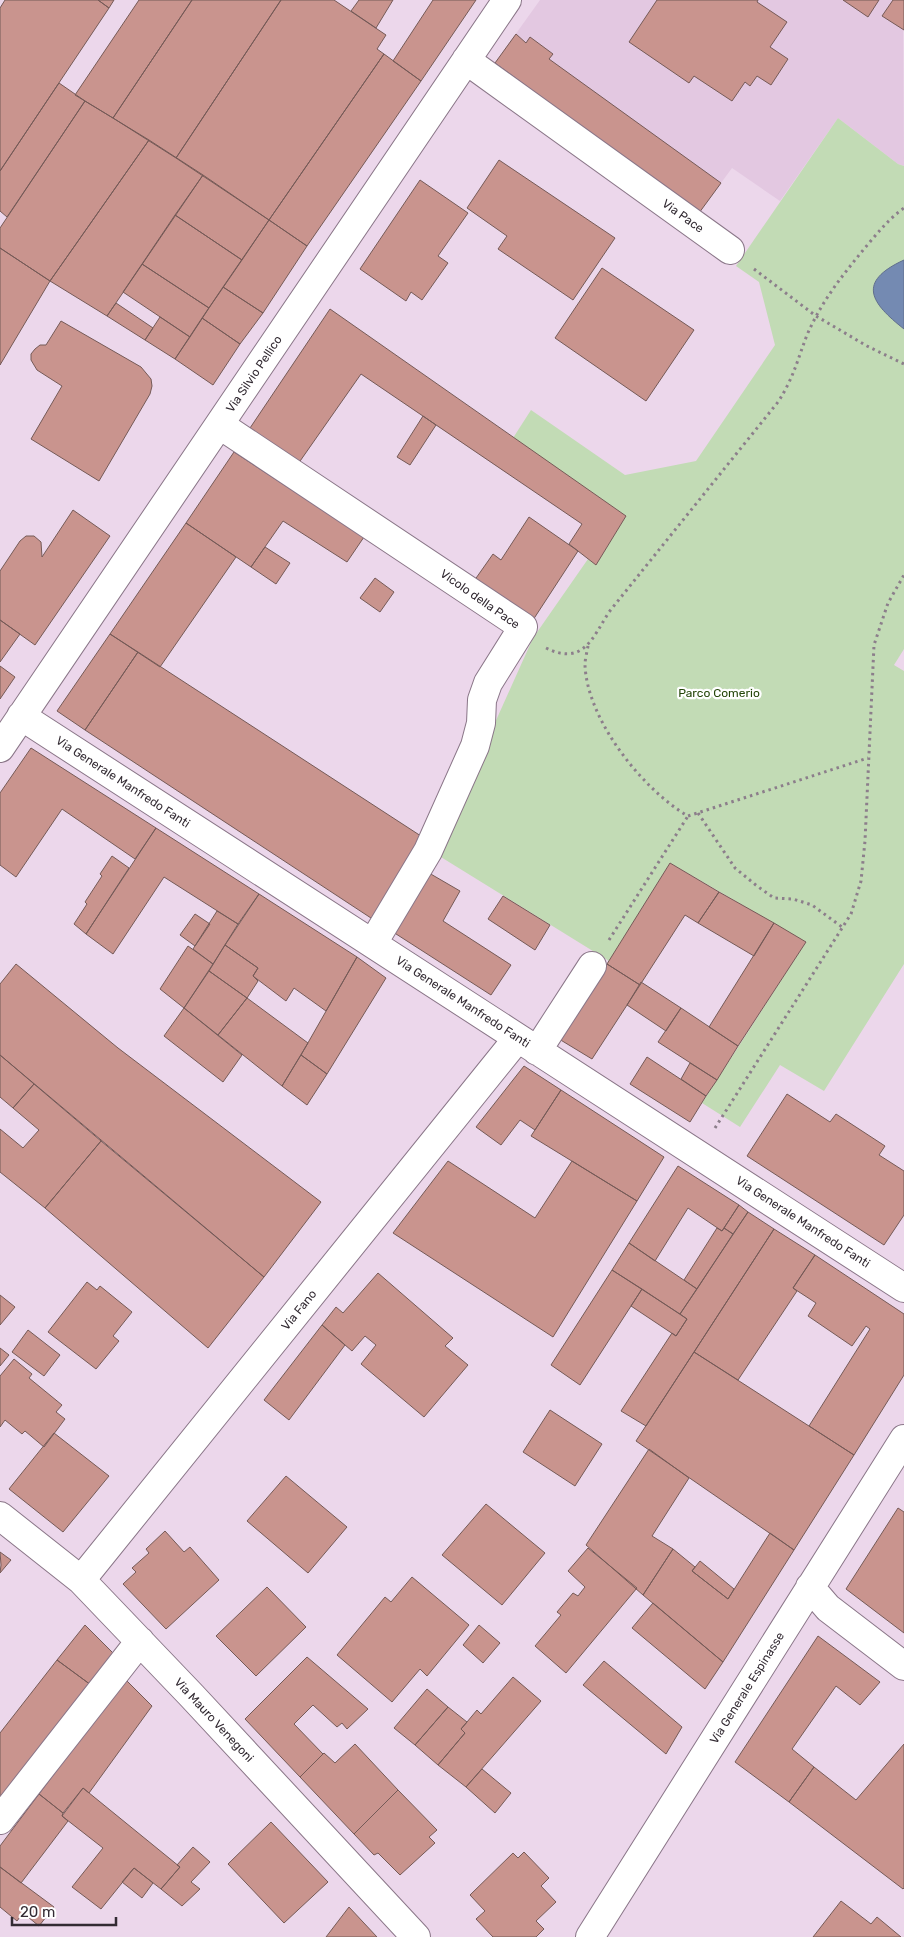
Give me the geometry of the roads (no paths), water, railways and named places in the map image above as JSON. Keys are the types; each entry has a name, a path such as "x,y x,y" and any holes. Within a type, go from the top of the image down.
{"street":[{"name":"Via Silvio Pellico","path":"0,748 507,0"},
{"name":"Via Pace","path":"466,60 730,250"},
{"name":"Vicolo della Pace","path":"220,425 524,627 488,683 482,700 481,723 475,746 428,851 373,943"},
{"name":"Via Generale Manfredo Fanti","path":"21,716 904,1288"},
{"name":"Via Fano","path":"81,1580 592,966"},
{"name":"Via Generale Espinasse","path":"590,1937 904,1438"},
{"name":"Via Mauro Venegoni","path":"0,1516 81,1580 416,1937"},
{"path":"810,1587 828,1608 904,1666"},
{"path":"0,1820 140,1641"}],"water":[{"path":"904,260 904,329 877,302 874,285 879,276"}],"park label":[{"name":"Parco Comerio","path":"719,693"}]}
